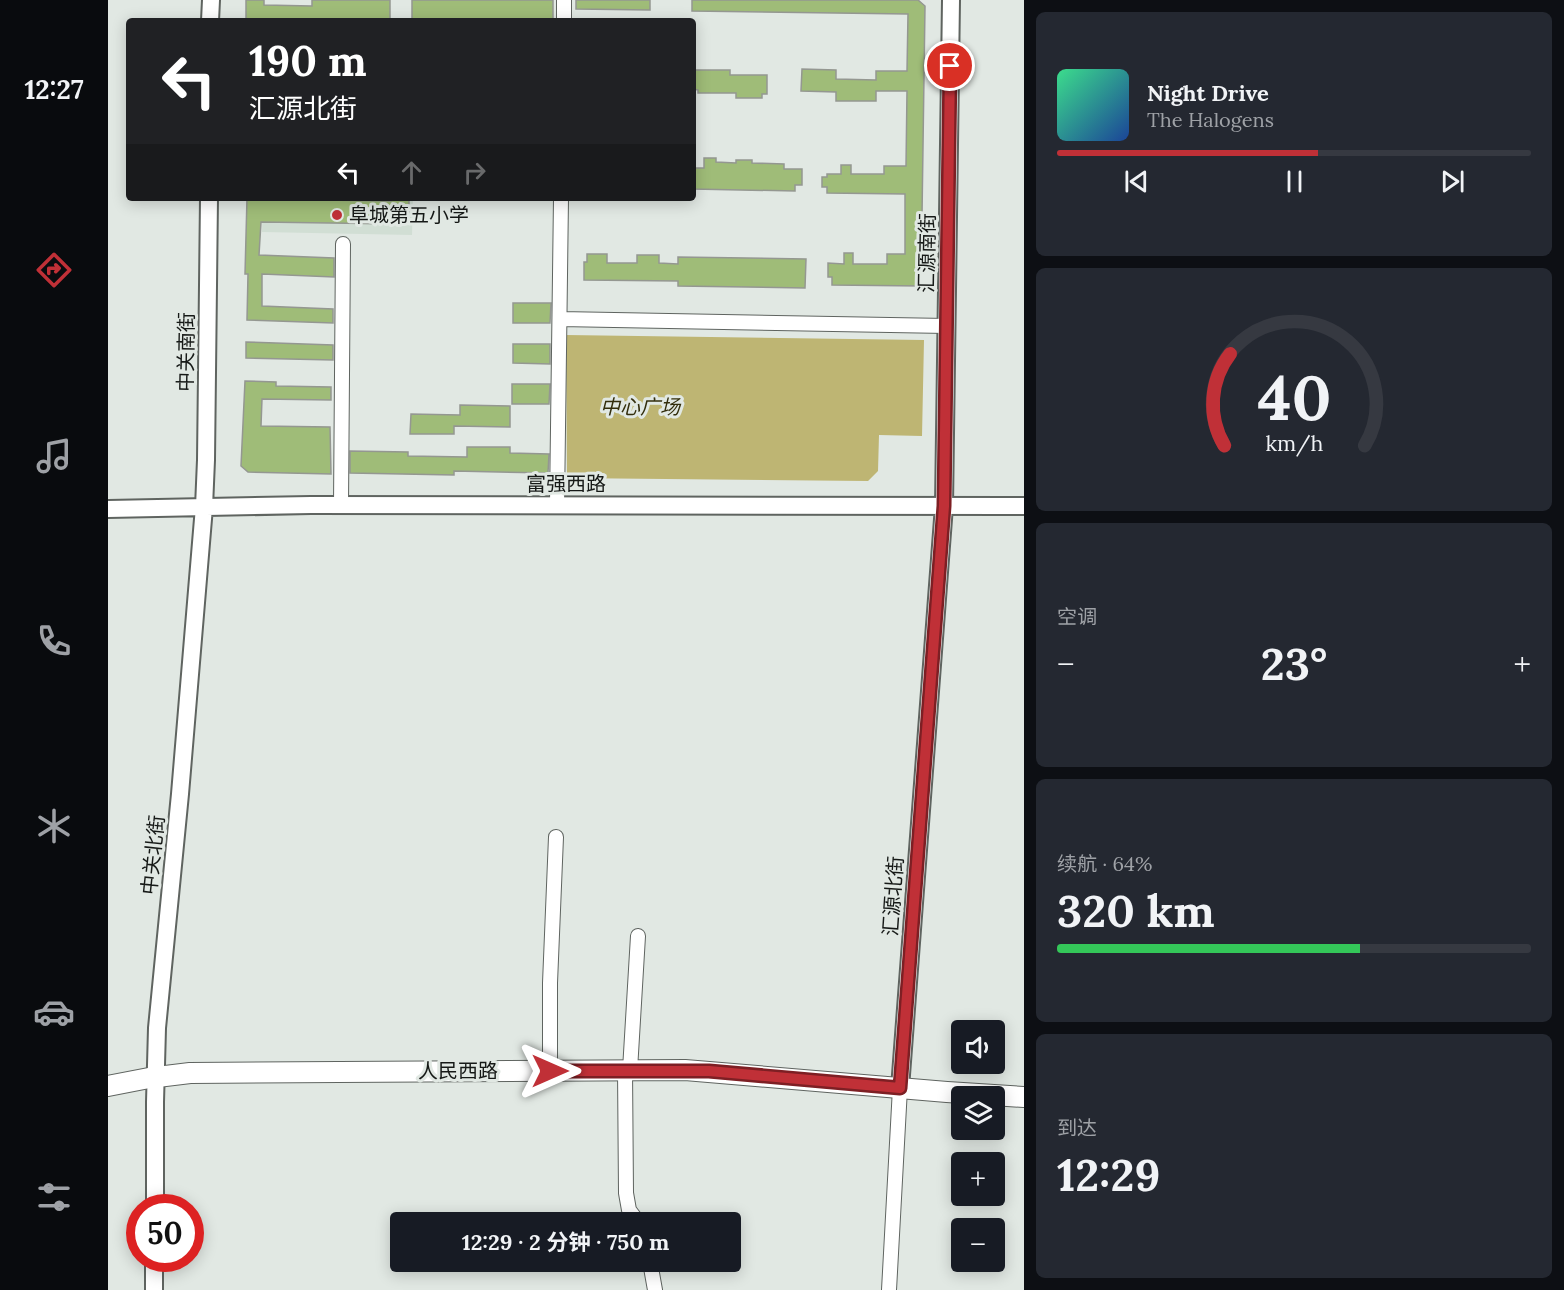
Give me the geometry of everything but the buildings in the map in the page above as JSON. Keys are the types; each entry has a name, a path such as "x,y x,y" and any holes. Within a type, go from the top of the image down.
{"main road":[{"name":"人民西路","path":"108,1086 190,1073 627,1070 709,1071 900,1088 1024,1096"}],"street":[{"path":"210,18 211,0"},
{"path":"564,0 564,18"},
{"name":"汇源南街","path":"944,506 951,0"},
{"name":"中关南街","path":"204,507 207,459 209,201"},
{"path":"557,505 561,201"},
{"path":"341,505 343,244"},
{"path":"560,319 947,326"},
{"name":"富强西路","path":"108,509 341,505 1024,506"},
{"name":"汇源北街","path":"889,1290 900,1088 944,506"},
{"name":"中关北街","path":"155,1194 156,1077 163,963 204,507"},
{"path":"550,1071 550,972 556,837"},
{"path":"630,1212 626,1193 627,1070 638,936"},
{"path":"154,1272 154,1290"},
{"path":"652,1272 656,1290"}],"shaded area":[{"name":"阜城第五小学","path":"263,201 413,201 412,235 262,232"}],"green space":[{"name":"中心广场","path":"566,335 924,340 922,436 879,435 878,471 868,481 567,478"}],"place":[{"name":"阜城第五小学","path":"337,215"}],"route":[{"path":"550,1071 709,1071 900,1088 944,506 950,66"}]}
